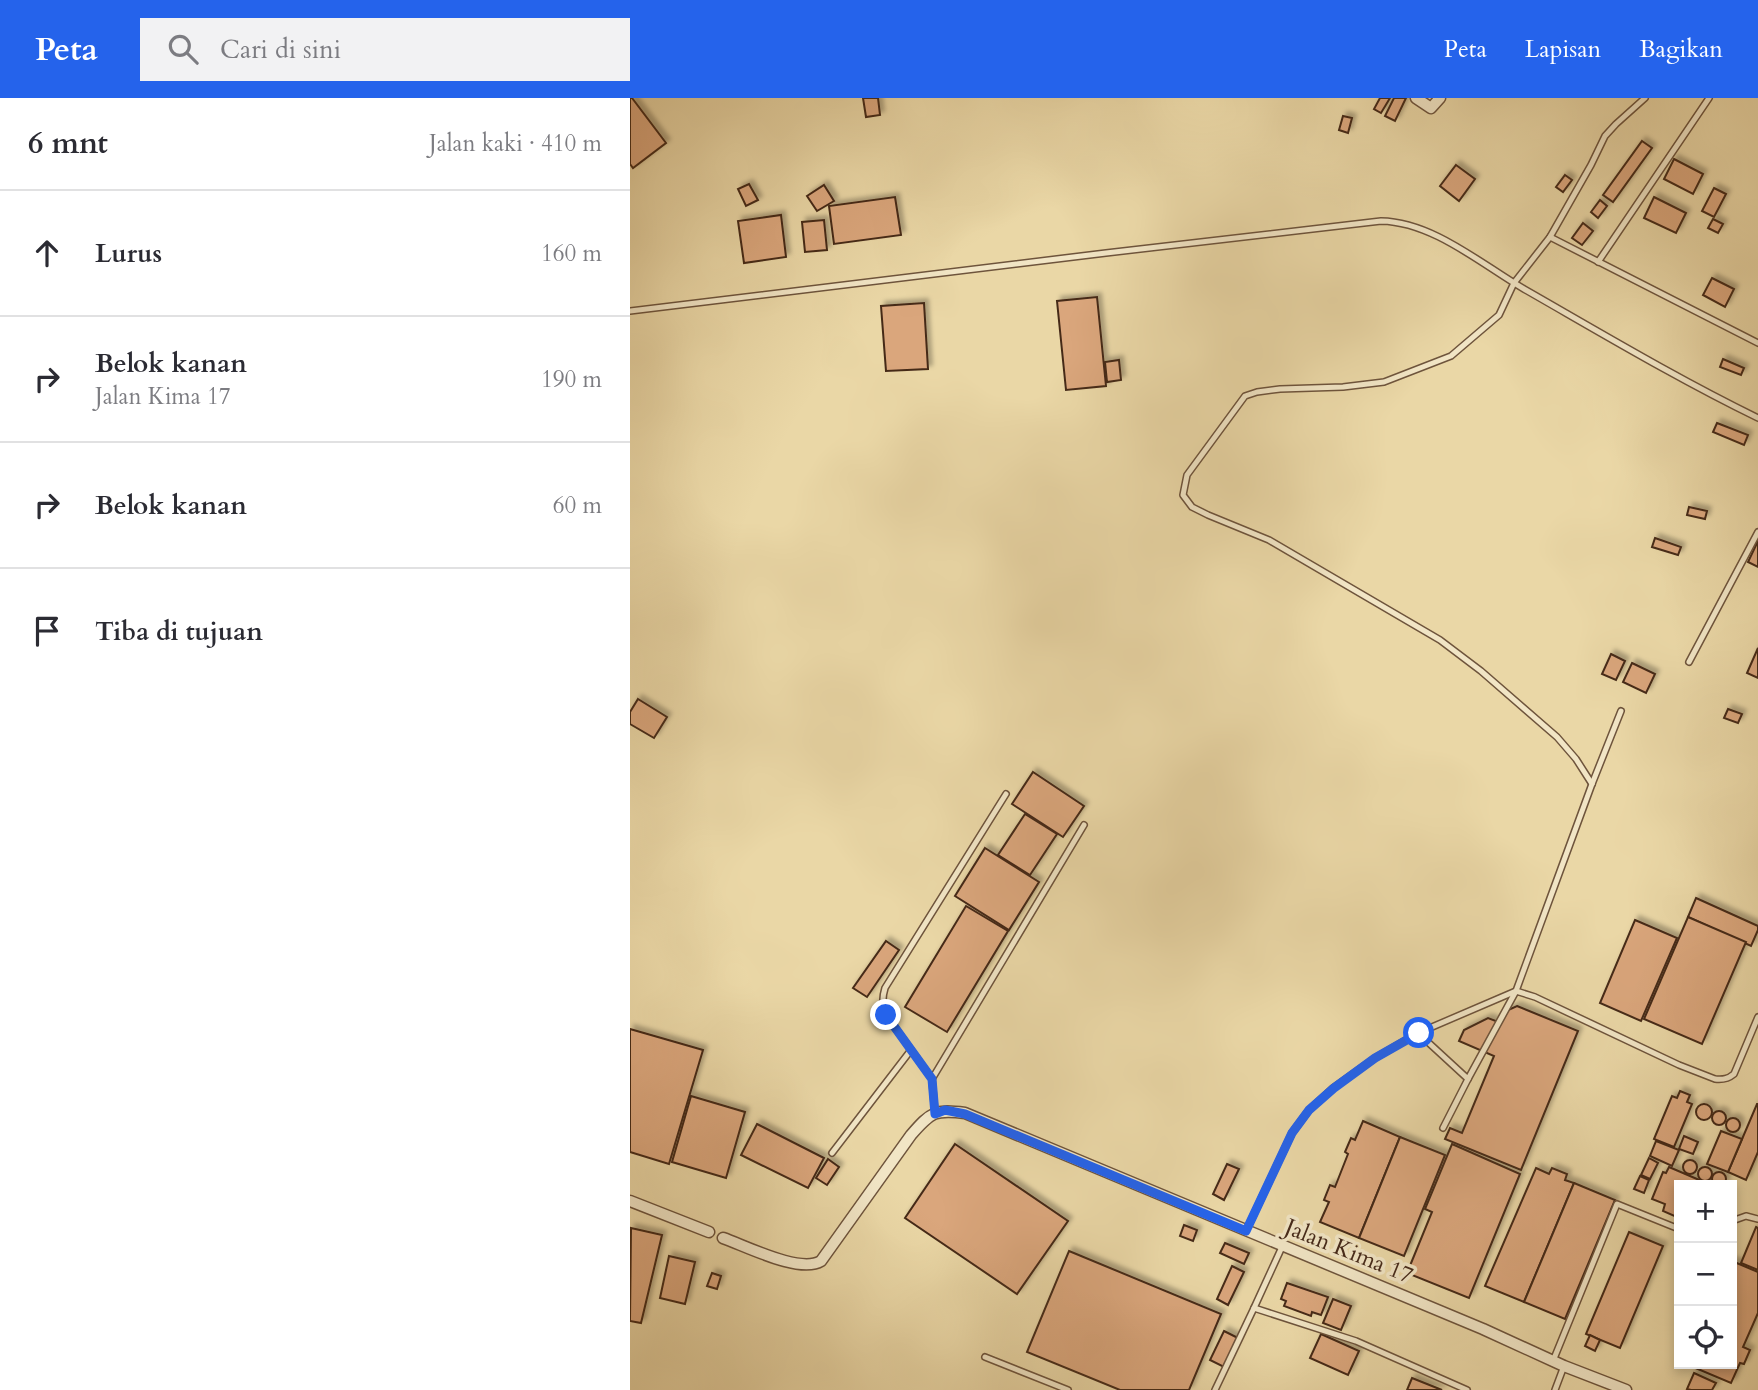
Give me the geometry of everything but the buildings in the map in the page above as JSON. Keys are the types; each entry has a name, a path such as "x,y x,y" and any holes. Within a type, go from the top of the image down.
{"street":[{"path":"1416,98 1431,108 1440,98"},
{"name":"Jalan Kima 17","path":"935,1114 945,1110 965,1114 1626,1390"},
{"path":"723,1238 792,1264 815,1264 821,1261 911,1135 925,1119 935,1114"},
{"path":"630,1201 709,1231"}],"lane":[{"path":"1592,785 1576,759 1557,737 1481,671 1440,640 1269,540 1192,507 1184,495 1187,475 1245,396 1280,389 1343,387 1384,382 1451,356 1499,315 1514,283 1550,237 1605,136 1646,98"},
{"path":"1598,262 1709,98"},
{"path":"630,311 1381,221 1406,224 1443,239 1514,283 1713,396 1758,418"},
{"path":"1550,237 1758,343"},
{"path":"1689,662 1758,532"},
{"path":"1443,1128 1516,991 1621,711"},
{"path":"935,1114 932,1079 886,1015 882,998 885,988 1006,794"},
{"path":"932,1079 1084,825"},
{"path":"1246,1231 1292,1133 1309,1110 1375,1058 1419,1033 1516,991 1535,997 1678,1065 1715,1079 1725,1079 1734,1074 1758,1017"},
{"path":"1419,1033 1468,1079"},
{"path":"832,1153 911,1050"},
{"path":"1555,1390 1559,1363 1617,1204 1674,1227"},
{"path":"1737,1219 1746,1216 1758,1219"},
{"path":"1215,1390 1282,1247"},
{"path":"1255,1308 1356,1341 1467,1390"},
{"path":"985,1357 1068,1390"}],"route":[{"path":"886,1015 932,1079 935,1114 945,1110 965,1114 1246,1231 1292,1133 1309,1110 1375,1058 1419,1033"}]}
